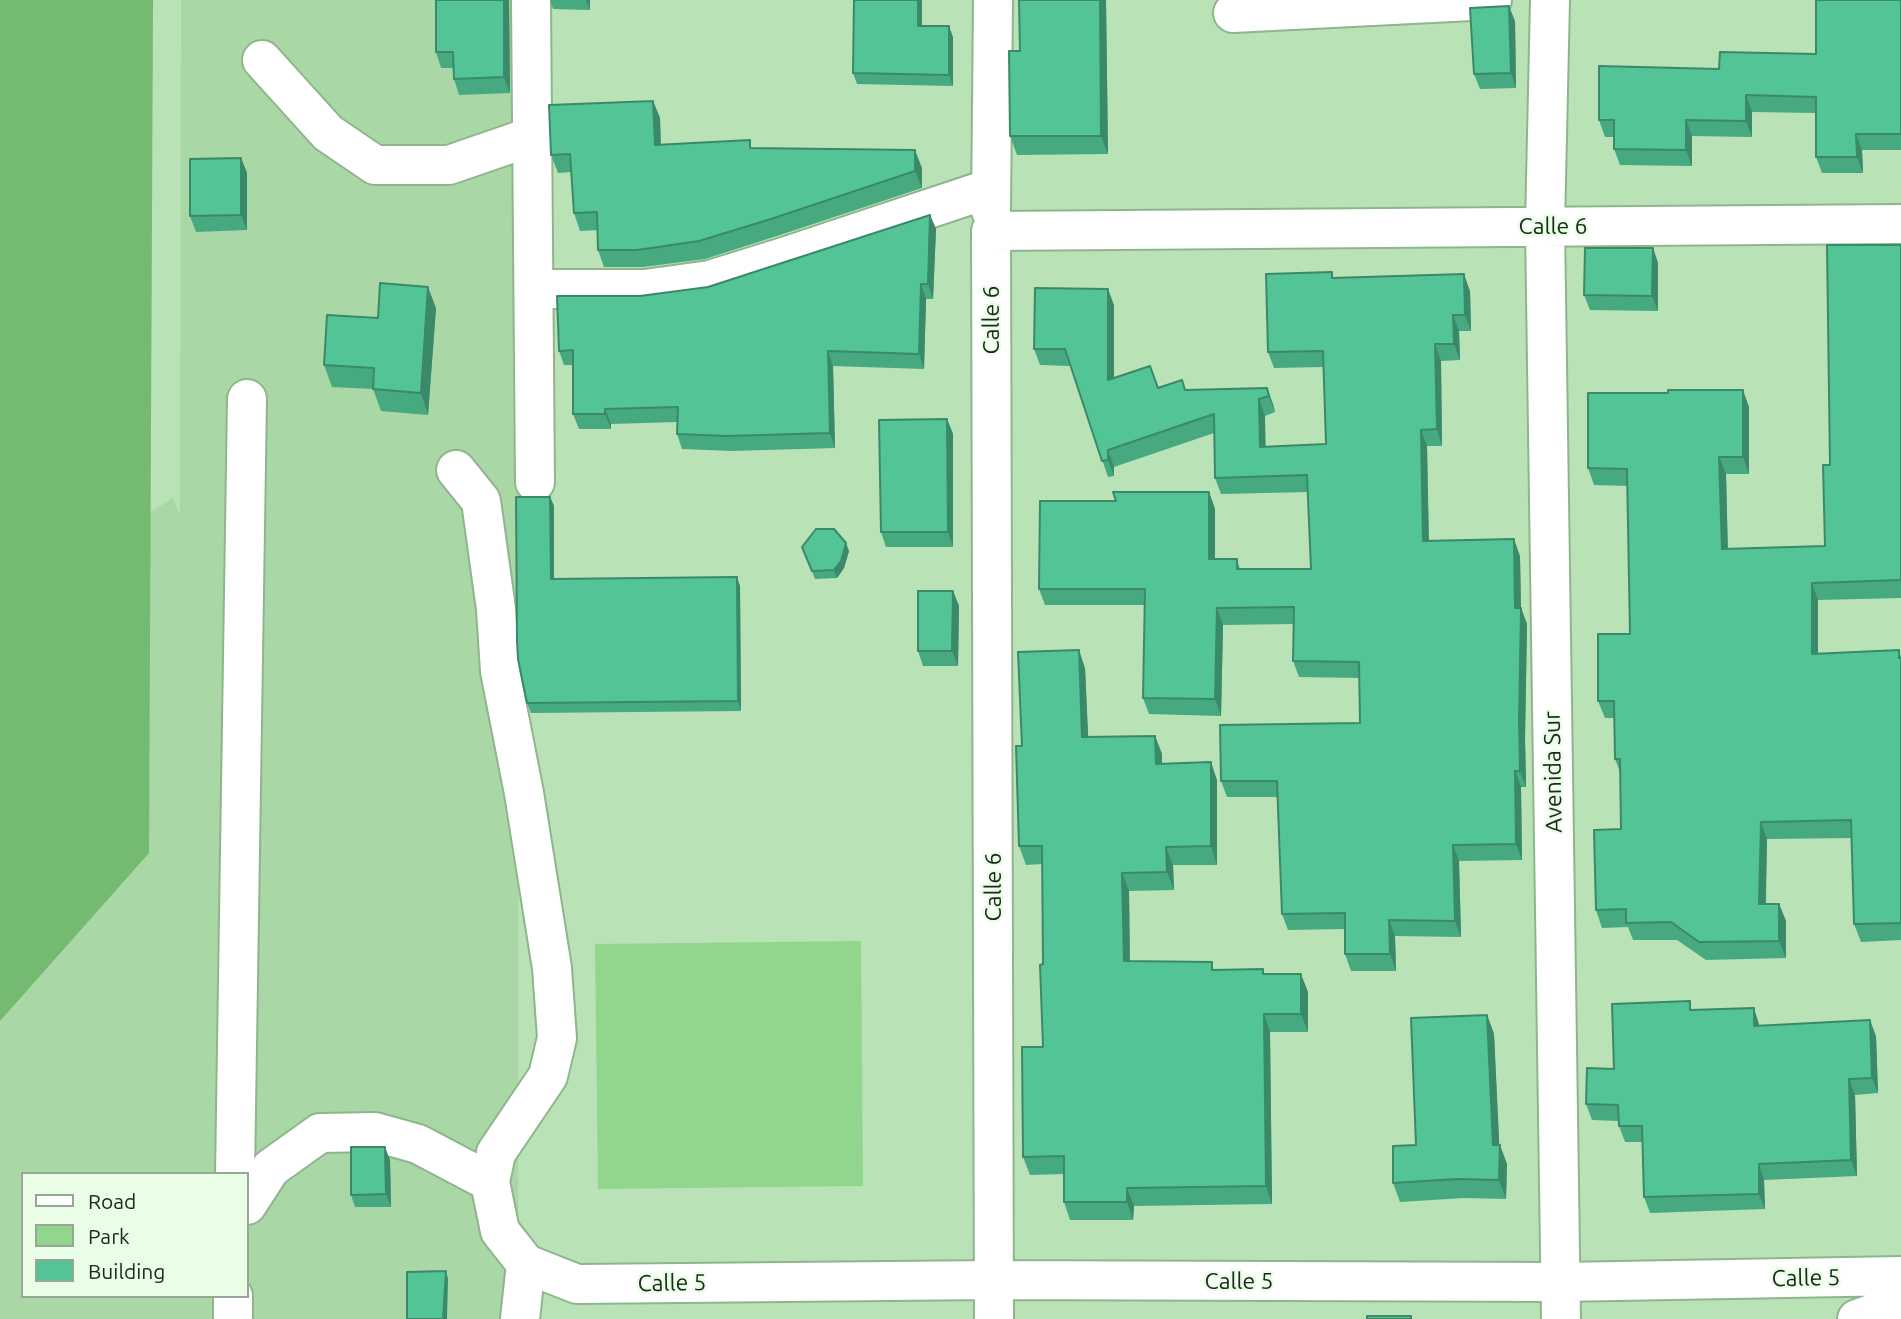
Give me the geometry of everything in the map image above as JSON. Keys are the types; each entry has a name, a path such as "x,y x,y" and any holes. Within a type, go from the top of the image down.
{"street":[{"path":"531,0 535,482"},
{"path":"991,231 993,0"},
{"path":"1233,13 1492,0"},
{"name":"Avenida Sur","path":"1550,0 1545,226 1561,1301"},
{"path":"262,61 328,133 375,165 449,165 533,136"},
{"path":"534,289 645,289 710,280 991,188"},
{"name":"Calle 6","path":"994,1319 991,231 1901,223"},
{"path":"235,1172 247,399"},
{"path":"456,470 481,501 496,609 500,671 524,793 552,968 557,1038 548,1076 496,1153 490,1182 500,1231 526,1265 520,1319"},
{"path":"248,1203 271,1168 320,1133 375,1132 418,1144 490,1182"},
{"name":"Calle 5","path":"526,1265 577,1284 994,1280 1561,1301 1901,1276"},
{"path":"233,1298 233,1319"},
{"path":"1857,1319 1901,1303"}],"shaded area":[{"path":"0,0 153,0 149,853 0,1021"},
{"path":"181,0 519,0 518,1319 0,1319 0,606 173,498 180,515"}],"green space":[{"path":"861,941 863,1186 598,1189 595,944"}],"building":[{"path":"436,0 504,0 504,77 454,79 453,52 436,52"},
{"path":"854,0 918,0 918,26 949,26 949,75 853,73"},
{"path":"1019,0 1100,0 1101,136 1010,136 1009,51 1020,51"},
{"path":"1816,0 1901,0 1901,134 1856,134 1857,157 1816,157 1816,97 1746,95 1746,121 1686,120 1686,150 1614,149 1614,120 1599,120 1599,66 1719,69 1720,52 1816,54"},
{"path":"1509,6 1511,73 1474,74 1470,8"},
{"path":"653,101 655,145 750,140 750,148 915,150 915,171 699,241 637,250 598,250 597,212 574,213 570,154 551,155 549,105"},
{"path":"241,158 241,215 190,216 190,159"},
{"path":"930,215 928,284 921,284 919,354 828,351 830,433 727,436 677,434 678,407 605,409 605,414 573,414 573,350 559,351 557,296 640,296 708,287"},
{"path":"1827,245 1901,245 1901,580 1812,583 1812,654 1899,650 1901,923 1854,924 1851,820 1761,822 1759,904 1779,904 1779,941 1699,942 1671,922 1626,923 1626,909 1596,910 1594,830 1621,829 1620,759 1615,759 1614,701 1598,701 1598,634 1630,634 1627,469 1588,468 1588,393 1743,390 1743,457 1719,457 1722,549 1825,546 1823,465 1830,465"},
{"path":"1585,248 1653,248 1652,296 1584,295"},
{"path":"1332,272 1332,278 1464,274 1465,315 1453,315 1454,344 1435,344 1437,429 1421,430 1423,541 1514,539 1515,608 1521,608 1520,771 1515,771 1516,844 1453,845 1455,921 1389,920 1390,954 1345,954 1345,913 1282,914 1277,781 1221,781 1220,725 1360,723 1359,662 1293,661 1294,607 1217,608 1215,699 1143,698 1145,589 1039,589 1040,501 1116,501 1113,492 1209,492 1209,559 1237,559 1237,569 1311,569 1307,475 1215,478 1214,414 1108,450 1108,460 1102,461 1065,349 1034,349 1035,288 1108,289 1108,380 1150,366 1158,388 1182,380 1185,390 1267,388 1269,396 1259,399 1260,447 1326,444 1323,351 1268,352 1266,274"},
{"path":"380,283 428,287 421,393 373,389 374,368 324,365 327,315 378,318"},
{"path":"947,419 948,532 881,532 879,420"},
{"path":"516,497 550,497 551,579 737,577 738,701 527,703 517,641"},
{"path":"816,529 834,529 846,543 841,561 834,570 812,571 802,547"},
{"path":"918,591 953,591 952,651 918,651"},
{"path":"1079,650 1082,737 1155,736 1156,764 1211,762 1211,846 1166,847 1167,872 1122,873 1124,961 1212,962 1212,970 1263,969 1263,974 1301,974 1301,1014 1264,1014 1266,1186 1127,1188 1127,1202 1064,1202 1064,1156 1023,1157 1022,1047 1043,1047 1040,965 1043,964 1042,846 1019,846 1016,746 1022,746 1018,652"},
{"path":"1690,1001 1690,1010 1754,1008 1754,1026 1870,1020 1872,1078 1849,1079 1851,1160 1759,1164 1759,1194 1644,1197 1642,1126 1619,1126 1618,1105 1586,1104 1587,1068 1614,1069 1612,1004"},
{"path":"1487,1015 1493,1145 1500,1145 1499,1180 1457,1179 1393,1183 1393,1146 1416,1145 1411,1018"},
{"path":"351,1147 385,1147 386,1194 351,1195"},
{"path":"446,1271 443,1319 407,1319 407,1272"},
{"path":"1367,1316 1411,1316 1411,1319 1367,1319"}]}
